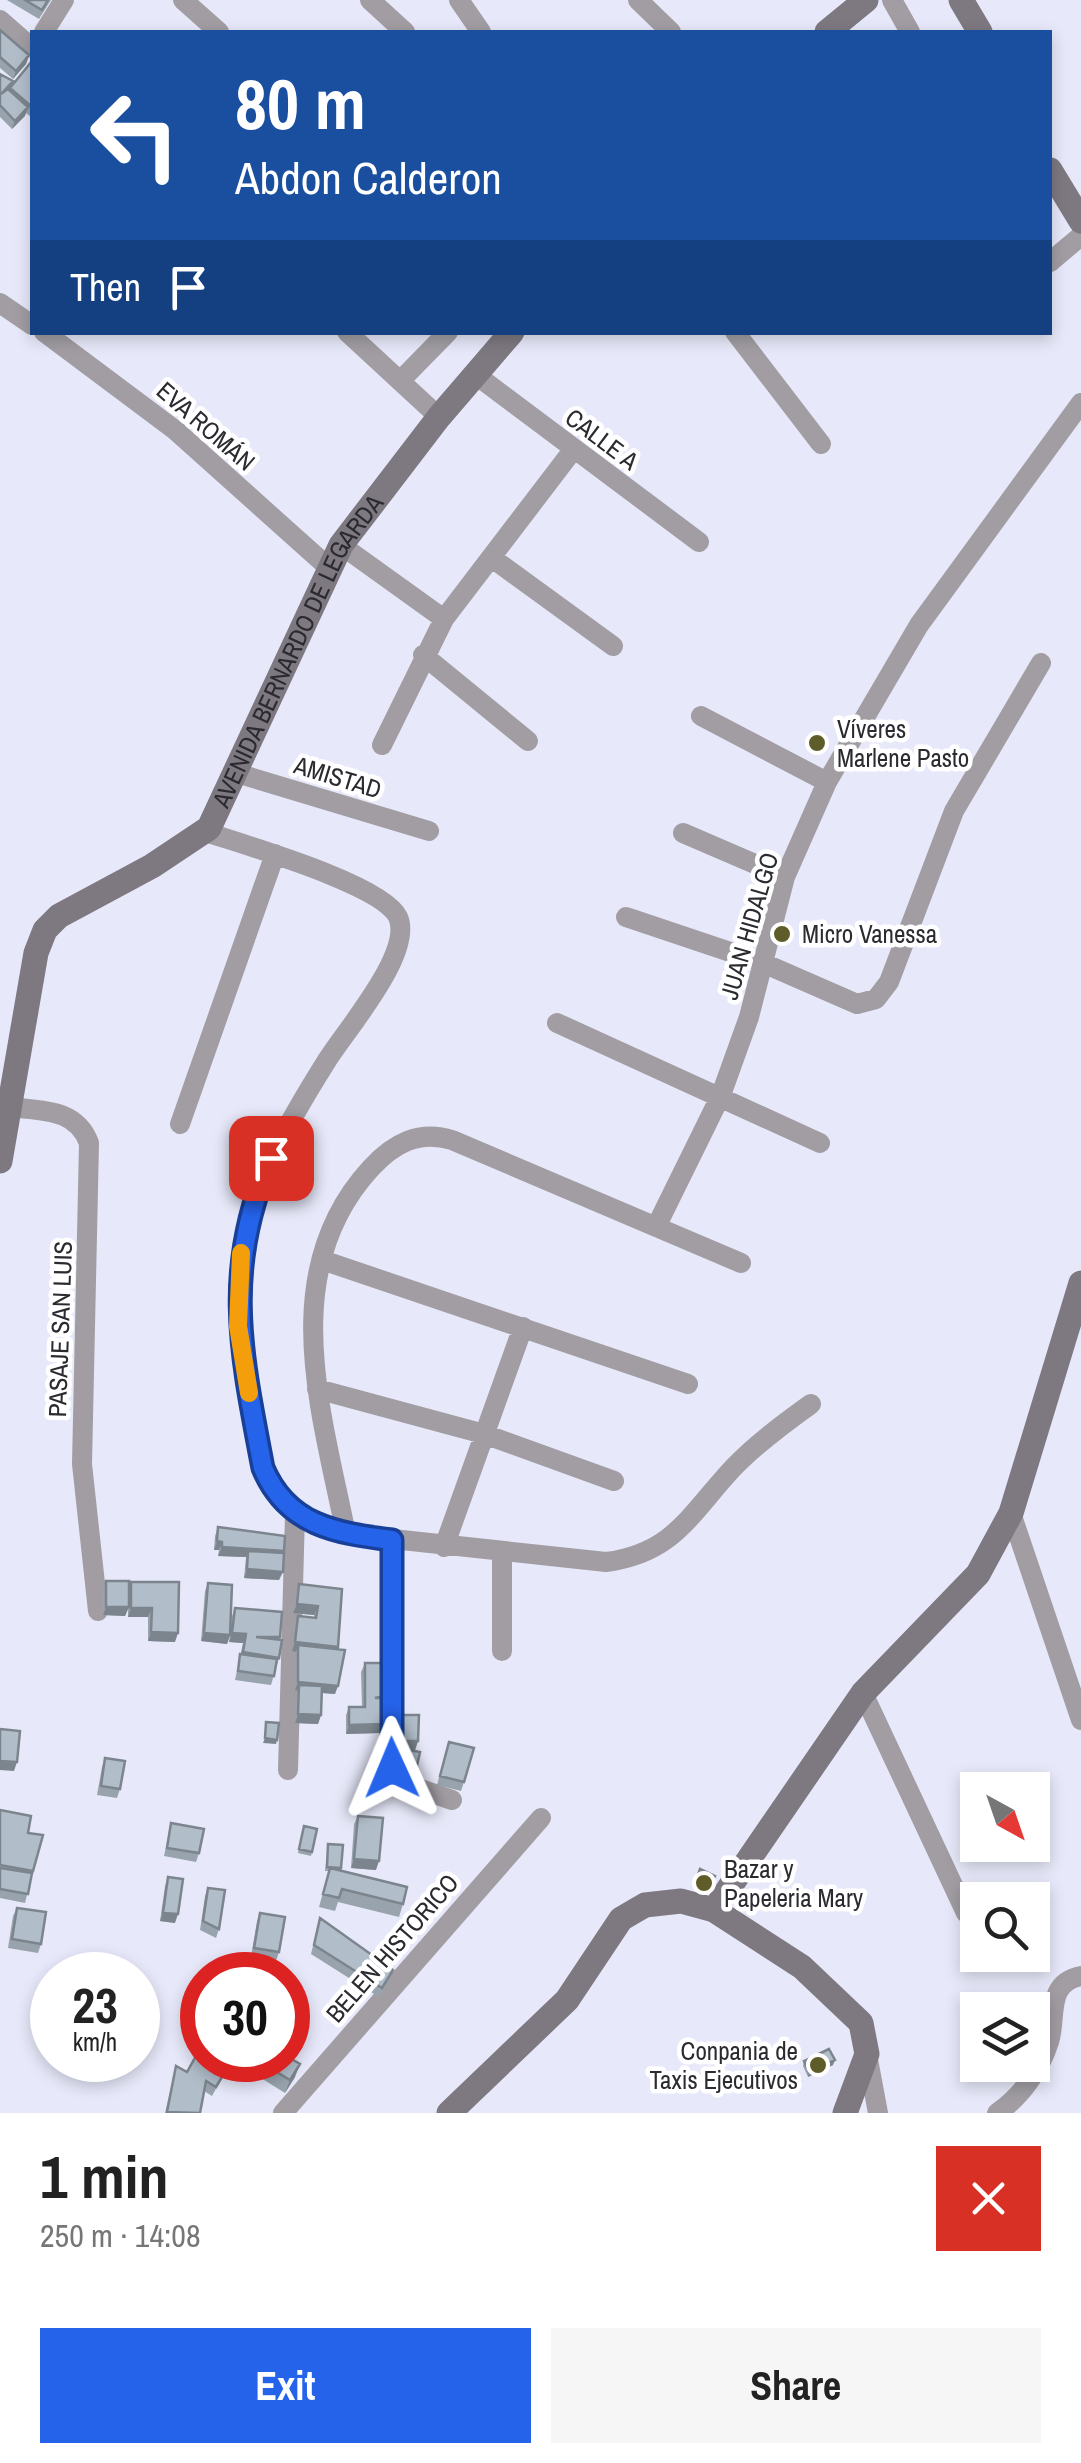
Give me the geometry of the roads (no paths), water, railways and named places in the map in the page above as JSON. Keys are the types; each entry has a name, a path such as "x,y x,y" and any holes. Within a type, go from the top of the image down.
{"street":[{"path":"45,30 64,0"},
{"path":"183,0 218,30"},
{"path":"370,0 403,30"},
{"path":"459,0 480,30"},
{"path":"638,0 668,30"},
{"path":"838,29 866,0"},
{"path":"892,0 909,30"},
{"path":"961,0 979,30"},
{"path":"0,20 30,46"},
{"path":"1052,173 1081,221"},
{"path":"1052,260 1081,236"},
{"path":"0,303 30,324"},
{"name":"EVA ROMÁN","path":"48,335 128,391 335,556 444,620"},
{"path":"350,335 439,417"},
{"path":"400,381 445,335"},
{"name":"AVENIDA BERNARDO DE LEGARDA","path":"0,1161 36,953 45,930 59,916 206,832 335,556 439,417 509,335"},
{"path":"738,335 821,444"},
{"name":"CALLE A","path":"476,375 699,542"},
{"name":"JUAN HIDALGO","path":"656,1227 720,1095 763,963 785,877 827,782 919,624 1081,403"},
{"path":"382,745 423,654 444,620 573,450"},
{"path":"492,558 613,646"},
{"path":"423,654 528,741"},
{"path":"626,917 763,963 858,1004 882,993 954,811 1041,662"},
{"path":"701,716 827,782"},
{"name":"AMISTAD","path":"233,772 429,830"},
{"path":"206,832 275,854 378,896 400,921 400,939 378,985 283,1130 258,1187 242,1245 238,1326 254,1423 272,1490 295,1514 346,1534 606,1562 654,1550 679,1531 763,1439 811,1404"},
{"path":"683,833 785,877"},
{"path":"180,1124 275,854"},
{"path":"557,1023 820,1143"},
{"name":"PASAJE SAN LUIS","path":"9,1107 62,1114 84,1130 89,1143 82,1464 98,1611"},
{"path":"346,1534 317,1389 311,1312 322,1260 337,1224 368,1171 402,1142 417,1136 452,1140 740,1264"},
{"path":"322,1260 688,1384"},
{"path":"714,1910 863,1694 978,1574 1011,1513 1081,1283"},
{"path":"444,1547 523,1327"},
{"path":"317,1389 484,1434 614,1481"},
{"path":"1011,1513 1081,1720"},
{"path":"288,1770 295,1514"},
{"path":"392,1540 392,1768 406,1784 452,1800"},
{"path":"502,1551 502,1651"},
{"path":"863,1694 960,1900"},
{"name":"BELEN HISTORICO","path":"283,2113 541,1818"},
{"path":"449,2113 567,2000 621,1919 658,1902 681,1901 714,1910 802,1967 845,2003 862,2023 878,2113"},
{"path":"997,2113 1010,2104 1038,2071 1051,2038 1059,1990 1081,1976"},
{"path":"845,2113 867,2054"}],"place":[{"name":"Víveres Marlene Pasto","path":"817,743"},
{"name":"Micro Vanessa","path":"782,934"},
{"name":"Bazar y Papeleria Mary","path":"704,1883"},
{"name":"Conpania de Taxis Ejecutivos","path":"818,2065"}]}
